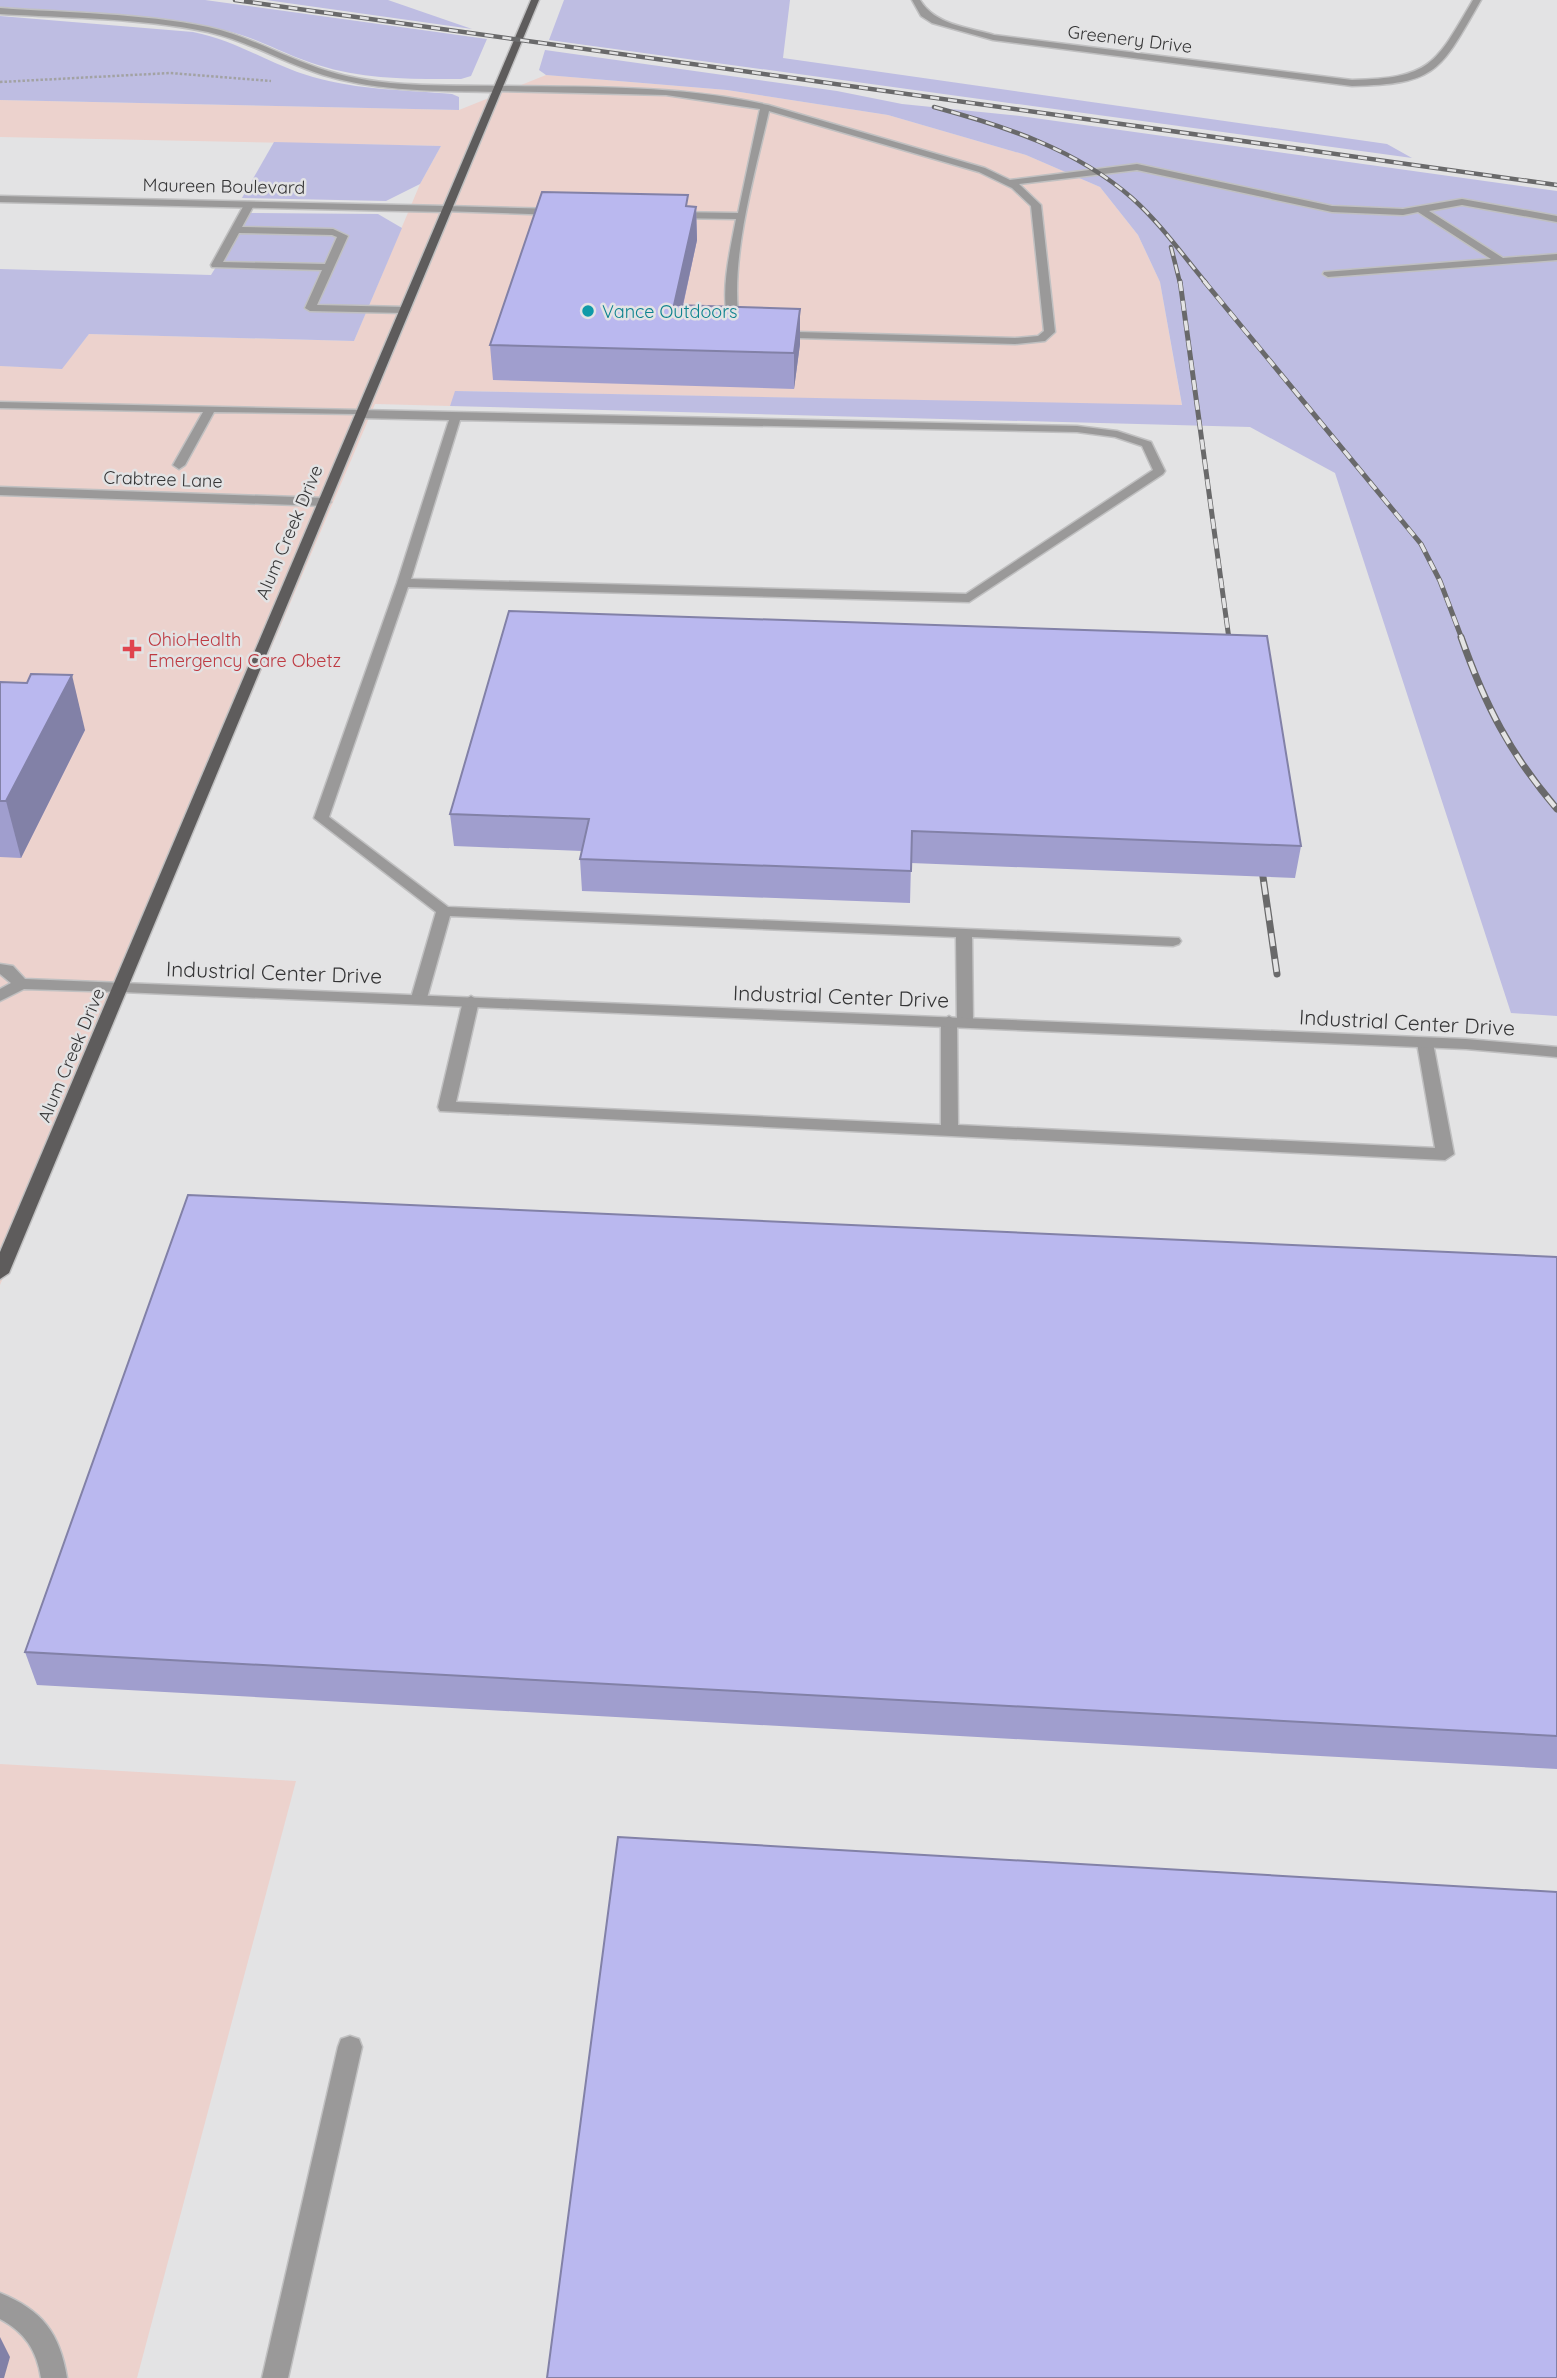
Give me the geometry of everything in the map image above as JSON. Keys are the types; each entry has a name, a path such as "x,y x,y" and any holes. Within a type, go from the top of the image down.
{"main road":[{"name":"Alum Creek Drive","path":"0,1273 535,0"}],"street":[{"name":"Greenery Drive","path":"916,0 924,14 934,21 993,37 1352,83 1400,81 1434,68 1477,0"},
{"path":"0,11 159,23 206,30 245,40 312,69 349,79 397,85 663,92 723,97 765,107 982,170 1007,183 1036,205 1050,332 1041,339 758,334 735,328 729,314 743,216 765,107"},
{"path":"1007,183 1137,167 1332,209 1370,213 1462,202 1557,219"},
{"name":"Maureen Boulevard","path":"0,199 564,212"},
{"path":"249,205 216,265 330,265 349,254 340,246"},
{"path":"1420,209 1501,261"},
{"path":"660,214 743,216"},
{"path":"236,230 333,232 343,236 310,308 405,310"},
{"path":"1328,274 1557,257"},
{"path":"0,405 1077,429 1117,434 1147,444 1159,471 970,598 403,583"},
{"path":"179,465 210,409"},
{"path":"456,416 403,583 321,818 444,911 1173,941"},
{"name":"Crabtree Lane","path":"0,491 325,502"},
{"path":"419,998 444,911"},
{"path":"950,1131 964,933"},
{"path":"0,969 7,969 21,984 0,996"},
{"name":"Industrial Center Drive","path":"21,984 419,998 1425,1043 1557,1052"},
{"path":"471,1001 446,1107 1446,1154 1425,1043"},
{"path":"275,2378 349,2047"},
{"path":"0,2306 18,2312 35,2329 52,2360 54,2378"}],"path":[{"path":"0,82 183,73 223,74 275,82"}],"shaded area":[{"path":"0,0 205,0 487,39 471,76 461,79 389,78 353,74 318,65 223,30 140,17 0,7"},
{"path":"266,0 388,0 472,29"},
{"path":"564,0 790,0 783,58 1387,144 1412,158 549,40"},
{"path":"0,16 193,32 225,41 313,77 347,85 452,94 459,97 459,110 0,100"},
{"path":"545,50 837,91 902,104 1020,116 1557,191 1557,1016 1511,1013 1335,473 1250,427 450,406 455,391 1182,405 1160,282 1138,235 1100,187 1026,155 888,115 727,90 546,75 539,70"},
{"path":"546,75 727,90 888,115 1026,155 1100,187 1138,235 1160,282 1182,406 456,391 450,406 375,404 0,1285 0,366 62,368 89,334 354,341 420,184 441,146 0,137 0,100 459,110"},
{"path":"274,142 441,146 420,184 386,201 242,198"},
{"path":"249,213 378,214 402,228 354,341 89,334 62,369 0,366 0,269 211,275"},
{"path":"0,1764 296,1781 137,2378 0,2378"}],"building":[{"name":"Vance Outdoors","path":"542,192 688,195 686,206 696,207 674,305 800,309 794,353 490,345"},
{"path":"509,611 1267,636 1301,846 912,831 911,871 580,859 589,819 450,814"},
{"path":"31,674 72,675 6,801 0,801 0,682 27,683"},
{"path":"188,1195 1557,1257 1557,1736 25,1652"},
{"path":"618,1837 1557,1892 1557,2378 547,2378"}],"railway":[{"path":"235,0 1557,185"},
{"path":"934,107 1013,131 1087,166 1132,198 1161,228 1206,283"},
{"path":"1171,247 1180,283"},
{"path":"1180,281 1229,639"},
{"path":"1204,281 1421,544 1440,581 1462,639"},
{"path":"1229,637 1231,655"},
{"path":"1461,637 1500,728 1540,789 1557,809"},
{"path":"1260,856 1277,974"}],"place":[{"name":"Vance Outdoors","path":"588,311"},
{"name":"OhioHealth Emergency Care Obetz","path":"132,649"}]}
